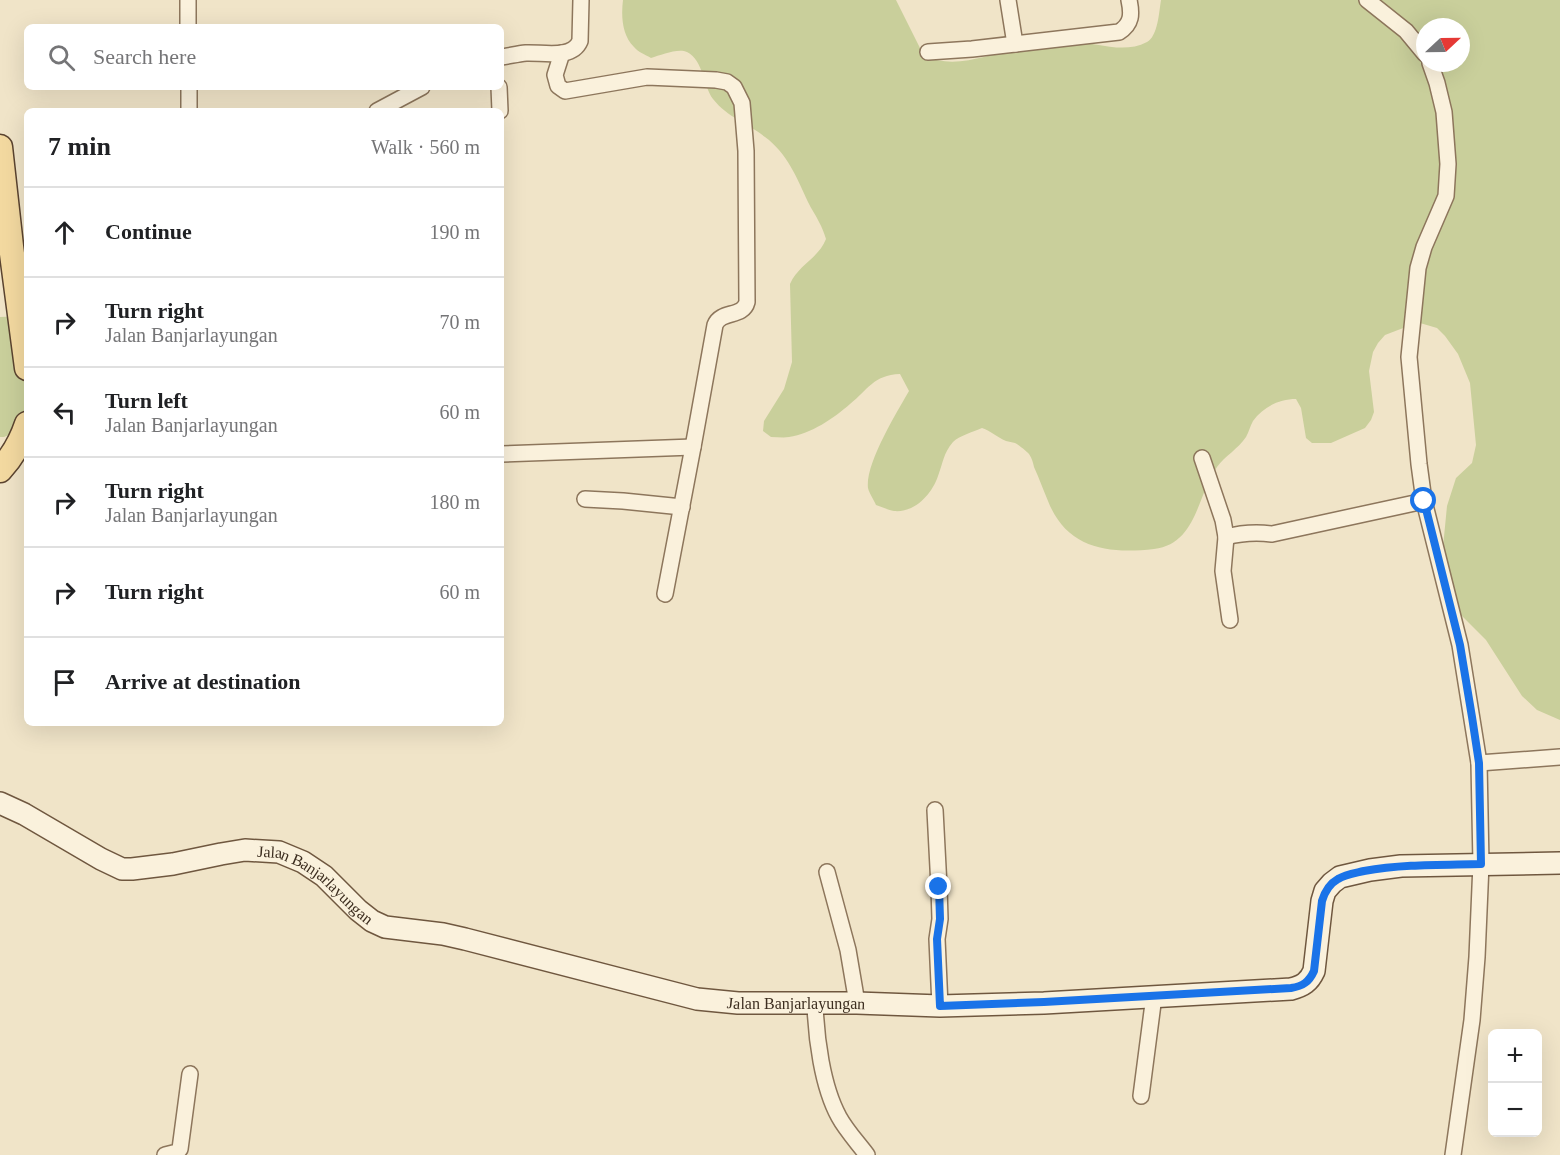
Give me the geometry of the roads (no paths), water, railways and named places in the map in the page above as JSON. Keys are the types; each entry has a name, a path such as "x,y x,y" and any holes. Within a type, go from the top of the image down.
{"main road":[{"path":"0,147 19,243 24,321"},
{"path":"0,470 21,442 24,433"}],"street":[{"path":"188,0 188,24"},
{"path":"504,56 525,53 562,53 575,49 580,41 580,0"},
{"path":"1008,0 1015,44"},
{"path":"928,52 972,49 1120,31 1130,21 1129,0"},
{"path":"1367,0 1406,31 1416,43"},
{"path":"562,53 555,75 558,86 565,91 647,77 716,80 727,82 734,87 742,103 746,151 747,302 743,310 721,317 716,321 665,594"},
{"path":"1433,72 1444,112 1448,164 1446,196 1424,247 1418,268 1409,357 1424,501 1460,645 1479,763 1481,864 1473,1020 1453,1155"},
{"path":"189,90 189,108"},
{"path":"384,108 416,90"},
{"path":"499,90 500,108"},
{"path":"504,454 693,447"},
{"path":"1202,458 1223,520 1226,537 1222,572 1230,620"},
{"path":"585,499 682,507"},
{"path":"1226,537 1258,532 1272,534 1424,501"},
{"path":"1479,763 1560,757"},
{"name":"Jalan Banjarlayungan","path":"0,803 24,814 101,859 122,868 173,864 244,850 279,852 303,862 324,876 358,910 372,921 385,927 443,934 697,999 738,1003 940,1006 1291,988 1302,986 1310,979 1314,971 1322,901 1325,891 1340,877 1401,866 1560,863"},
{"path":"935,810 940,919 937,939 940,1006"},
{"path":"827,872 848,951 857,1003"},
{"path":"1142,1096 1154,996"},
{"path":"815,1003 816,1032 827,1088 841,1120 867,1155"},
{"path":"165,1155 180,1149 190,1074"}]}
